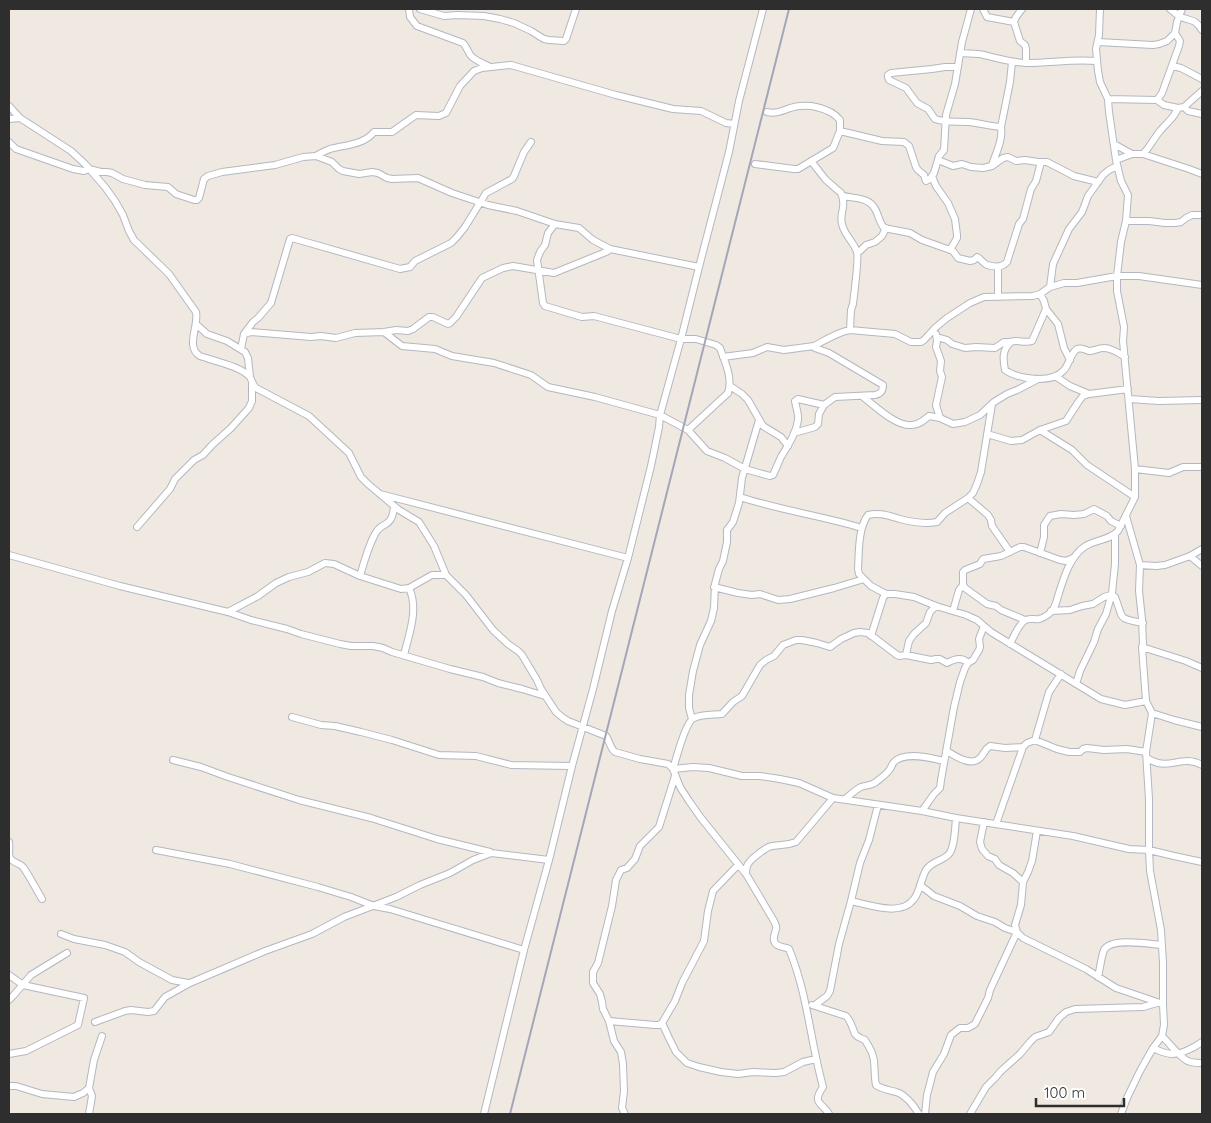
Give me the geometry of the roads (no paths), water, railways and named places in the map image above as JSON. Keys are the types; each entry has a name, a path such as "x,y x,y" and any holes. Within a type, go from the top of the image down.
{"street":[{"path":"409,9 410,17 418,26 462,43 474,59 490,67"},
{"path":"420,9 444,16 484,16 500,19 514,23 544,39 564,41 566,40 576,9"},
{"path":"484,1114 524,950 549,860 612,611 628,558 651,466 660,415 729,152 739,101 763,9"},
{"path":"840,131 882,142 904,142 909,146 916,167 924,175 926,181 932,176 939,156 944,150 945,122 971,9"},
{"path":"983,9 987,16 1014,22"},
{"path":"1022,9 1014,22 1020,41 1026,49 1026,63"},
{"path":"1076,684 1080,670 1106,614 1111,595 1115,564 1116,534 1134,497 1135,469 1124,327 1117,291 1117,276 1128,196 1121,181 1108,99 1100,82 1096,61 1100,9"},
{"path":"1170,9 1180,16 1198,23 1202,30"},
{"path":"1098,42 1159,44 1175,33 1182,9"},
{"path":"1157,100 1162,93 1180,46 1180,40 1175,33"},
{"path":"960,53 1026,63 1067,62 1075,60 1096,61"},
{"path":"992,166 1002,134 1001,127 1012,62"},
{"path":"9,142 16,149 73,170 112,173 122,179 145,185 168,187 176,194 197,200 204,179 208,176 222,172 275,165 302,157 316,156 327,150 357,143 371,137 374,132 392,132 416,115 443,115 446,113 460,86 474,71 482,68 511,65 673,110 700,111 726,123 734,124"},
{"path":"1172,66 1181,68 1202,79"},
{"path":"958,67 891,73 888,77 889,80 906,88 917,103 928,109 935,119 945,122 970,122 1001,127"},
{"path":"1143,154 1150,148 1159,132 1181,108 1202,92"},
{"path":"1108,99 1157,100 1164,105 1202,114"},
{"path":"9,106 20,118 71,151 105,187 124,215 134,240 169,274 196,312 197,318 193,344 196,354 233,367 251,381 256,388 309,416 349,453 361,477 394,506 419,522 434,546 446,575 466,595 493,630 522,655 538,680 545,696 562,717 606,736 612,750 615,752 668,764 689,801 746,874 774,921 776,926 775,942 789,949 797,967 823,1088 819,1092 819,1104 829,1114"},
{"path":"767,112 779,113 792,107 812,106 833,113 840,120 840,131 831,149 798,169"},
{"path":"9,119 20,118"},
{"path":"241,349 244,334 270,304 290,239 400,268 410,266 415,261 451,243 457,237 490,190 512,179 524,152 531,142"},
{"path":"1114,144 1132,154 1143,154 1189,168 1202,174"},
{"path":"1050,287 1053,264 1069,229 1082,212 1088,196 1103,175 1117,163 1132,154"},
{"path":"316,156 332,162 343,171 359,174 372,172 392,179 402,180 418,178 452,193 488,205 555,224 579,228 593,240 610,249 699,266"},
{"path":"938,160 953,166 962,164 971,167 988,168 1003,158 1008,157 1016,161 1047,162 1074,176 1098,182"},
{"path":"811,161 826,180 841,194 844,205 841,224 857,252 850,330"},
{"path":"842,196 871,202 884,228 910,233 922,240 953,251 958,258 970,261 977,257 987,265 998,267 1006,262 1019,224 1023,219 1041,162"},
{"path":"755,164 818,170"},
{"path":"932,176 955,219 957,238 950,250"},
{"path":"1126,221 1175,223 1181,222 1192,215 1202,215"},
{"path":"555,224 548,233 545,245 537,260 545,306 582,317 594,316 681,339 696,339 720,348 730,380 728,393 688,430"},
{"path":"857,252 866,245 875,242 882,236 886,228"},
{"path":"244,334 255,331 336,338 355,333 408,331 429,317 448,324 456,317 482,278 503,268 513,266 554,273 610,249"},
{"path":"998,267 998,297"},
{"path":"723,358 753,353 767,347 784,350 814,346 834,335 850,330 895,334 911,342 921,342 946,318 970,303 984,297 1040,294 1050,287 1064,283 1084,282 1117,276 1139,276 1202,285"},
{"path":"1040,294 1046,309 1057,321 1064,348 1070,360"},
{"path":"937,337 965,348 995,348 1004,342 1029,342 1032,341 1046,309"},
{"path":"137,527 170,489 175,479 231,428 249,408 252,401 248,358 245,352 227,341 207,334 196,324"},
{"path":"936,327 936,348 941,361 940,371 942,377 936,405 940,418"},
{"path":"384,332 402,346 435,349 452,356 494,363 531,375 548,387 592,397 595,396 660,415 688,430 707,451 745,469 770,476 773,475 788,446 799,419 796,399 824,405"},
{"path":"1010,343 1004,352 1005,370 1025,378 1055,376 1063,372 1068,366 1073,352 1081,348 1091,351 1105,348 1125,357"},
{"path":"794,433 815,427 818,424 819,414 824,405 835,397 862,396 880,394 882,392 883,385 814,346"},
{"path":"1055,376 1070,386 1089,394"},
{"path":"862,396 890,417 903,424 911,426 919,424 929,416 940,418 953,424 959,424 980,415 1007,394 1038,378"},
{"path":"730,386 745,396 763,426 781,437 788,446"},
{"path":"987,434 1011,441 1022,440 1040,430 1066,421 1083,396 1128,389"},
{"path":"1129,399 1159,401 1202,400"},
{"path":"992,404 981,472 973,493 945,513 937,522 902,520 880,514 868,515 862,528 859,574 871,586 886,594 914,598 977,620 991,632 1101,700 1125,705 1146,701"},
{"path":"692,719 689,708 689,695 692,676 700,645 711,621 714,608 714,587 723,561 727,542 727,530 733,522 740,497 742,478 760,420"},
{"path":"1040,430 1072,450 1083,462 1134,497"},
{"path":"1135,469 1169,473 1183,467 1202,467"},
{"path":"379,494 628,558"},
{"path":"740,497 788,510 838,520 862,528"},
{"path":"968,498 988,515 992,526 1010,552"},
{"path":"360,576 374,534 391,520 394,506"},
{"path":"1040,553 1044,538 1044,525 1050,516 1084,514 1094,509 1120,526"},
{"path":"1121,1114 1140,1072 1162,1036 1164,1024 1160,1004 1163,963 1161,930 1150,871 1149,850 1149,799 1146,755 1152,713 1146,701 1139,591 1140,565 1126,515"},
{"path":"1073,558 1066,561 1060,560 1024,547 1017,548 1001,556 983,559 980,564 962,572 963,585 987,604 1025,620 1038,620 1051,611 1055,605 1064,576 1073,558 1084,547 1116,534"},
{"path":"1140,565 1165,565 1190,556 1202,549"},
{"path":"9,555 120,586 228,612 340,644 383,648 404,656 545,696"},
{"path":"1190,556 1202,566"},
{"path":"228,612 258,596 276,582 308,572 325,563 334,564 360,576 401,589 409,588 432,575 446,575"},
{"path":"714,587 738,593 760,594 778,600 826,590 864,579"},
{"path":"412,595 415,584"},
{"path":"952,610 959,590 963,585"},
{"path":"404,656 413,619 414,602 409,588"},
{"path":"872,636 883,598 886,594"},
{"path":"1111,595 1115,597 1123,618 1142,623"},
{"path":"1051,611 1070,610 1090,605 1111,595"},
{"path":"906,655 909,641 926,623 930,612 936,606"},
{"path":"1010,644 1025,620"},
{"path":"922,811 940,788 954,707 962,674 979,650 979,639 984,626"},
{"path":"982,633 991,632"},
{"path":"625,1114 622,1108 624,1091 623,1064 603,1009 600,994 593,984 594,972 612,906 616,880 621,870 627,868 635,859 640,846 659,827 687,727 692,719 722,714 733,702 742,696 760,666 766,660 774,656 784,645 796,640 830,647 854,633 868,633 897,656 906,655 931,660 940,659 947,663 959,659 968,663"},
{"path":"1142,647 1202,668"},
{"path":"1035,740 1049,692 1061,674"},
{"path":"1152,713 1202,727"},
{"path":"292,717 392,740 439,755 476,756 511,765 572,766"},
{"path":"996,824 1023,747 1035,740 1069,752 1080,752 1087,748 1104,750 1128,749 1146,755 1157,763 1168,764 1192,761 1202,765"},
{"path":"946,751 974,762 990,746 1005,748 1023,747"},
{"path":"845,800 850,794 861,787 876,782 886,774 897,760 911,756 923,756 944,761"},
{"path":"173,760 201,767 308,802 371,818 437,839 492,853 549,860"},
{"path":"674,772 693,767 709,768 742,776 780,779 799,783 833,798 1073,836 1202,862"},
{"path":"746,874 748,863 767,848 796,842 833,798"},
{"path":"815,1005 827,996 830,991 839,944 852,901 860,863 869,840 878,805"},
{"path":"852,901 881,908 897,909 906,906 914,899 926,870 938,860 947,856 951,851 956,818"},
{"path":"984,822 980,842 982,849 999,866 1013,873 1023,882"},
{"path":"925,1114 927,1095 933,1072 944,1054 951,1035 960,1028 968,1028 975,1024 1017,932 1015,925 1021,905 1023,882 1032,861 1037,831"},
{"path":"9,842 10,858 22,865 42,899"},
{"path":"156,850 230,864 318,887 374,906 390,909 524,950"},
{"path":"95,1022 125,1011 154,1011 165,997 190,983 312,934 492,853"},
{"path":"608,1021 655,1025 662,1023 675,1001 682,983 704,941 713,891 738,865"},
{"path":"920,885 934,896 1017,932 1023,938 1086,969 1116,988 1160,1004"},
{"path":"61,934 125,952 172,980 190,983"},
{"path":"1098,977 1104,951 1108,946 1120,942 1162,944"},
{"path":"9,1000 31,975 67,953"},
{"path":"9,975 23,985 84,998 78,1025 26,1051 9,1054"},
{"path":"806,1004 815,1005 846,1016 850,1020 856,1034 865,1040 871,1049 874,1058 874,1079 876,1085 906,1097 919,1114"},
{"path":"970,1114 986,1087 1000,1071 1020,1054 1030,1042 1049,1032 1066,1012 1075,1009 1143,1007 1160,1004"},
{"path":"662,1023 676,1052 687,1062 699,1067 738,1074 753,1072 776,1073 784,1072 803,1062 816,1059"},
{"path":"89,1114 92,1096 89,1088 94,1060 102,1036"},
{"path":"1162,1036 1186,1061 1202,1063"},
{"path":"1153,1048 1178,1054 1202,1042"},
{"path":"9,1086 16,1086 42,1094 74,1097 89,1088"}],"railway":[{"path":"510,1114 789,9"}]}
